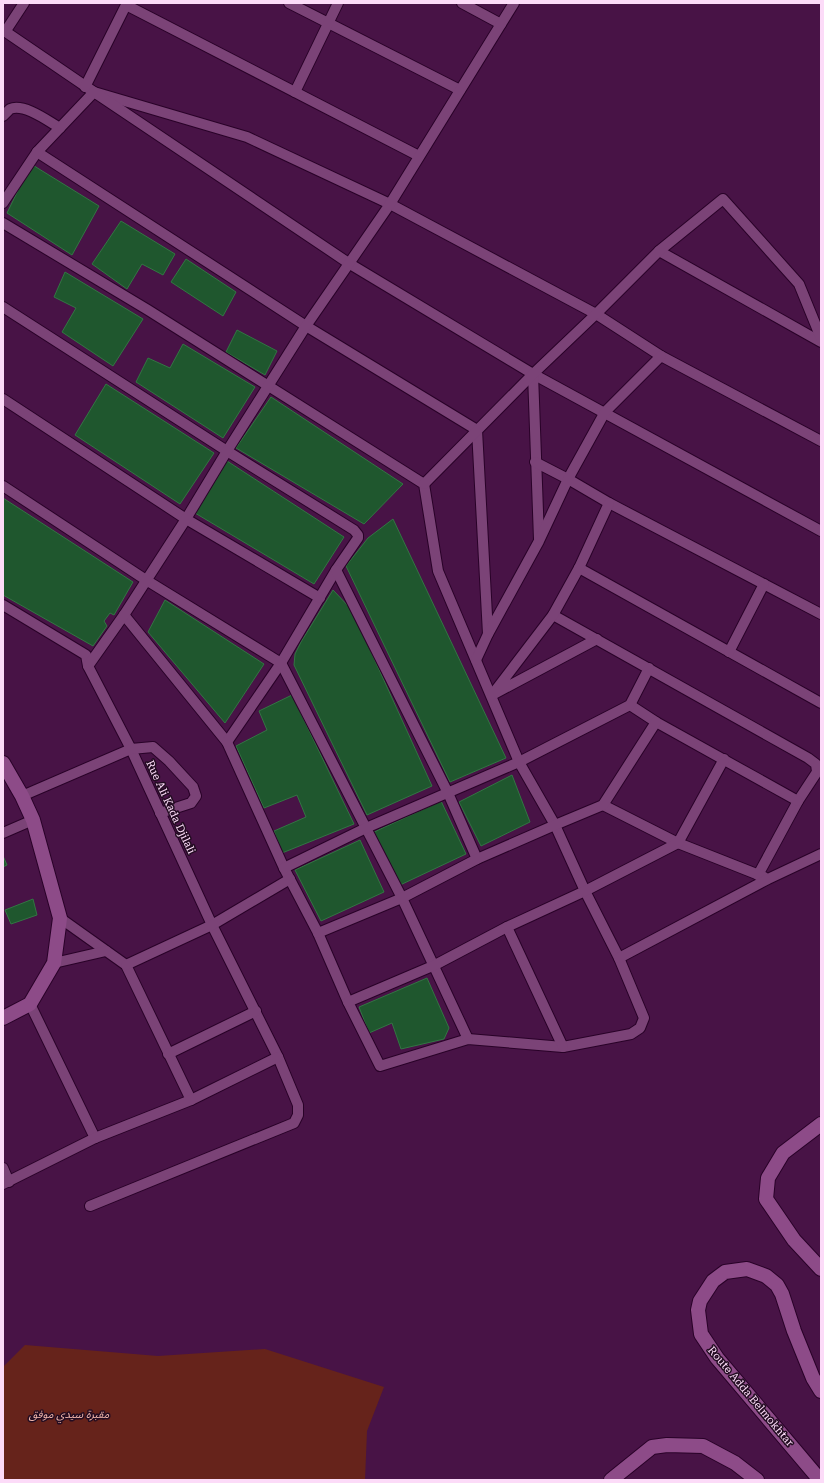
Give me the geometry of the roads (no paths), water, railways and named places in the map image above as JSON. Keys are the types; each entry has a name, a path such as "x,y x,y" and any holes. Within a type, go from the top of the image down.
{"main road":[{"path":"3,763 22,796 33,820 60,918 54,963 30,1004 3,1018"},
{"path":"821,1124 783,1153 768,1178 766,1199 794,1240 821,1269"},
{"name":"Route Adda Belmokhtar","path":"820,1480 717,1358 701,1334 698,1310 700,1301 713,1281 724,1272 747,1270 766,1276 777,1286 782,1294 794,1331 810,1371 821,1391"},
{"path":"611,1480 652,1447 667,1445 703,1446 735,1463 757,1480"}],"street":[{"path":"24,3 4,32 350,264 533,374 821,531"},
{"path":"289,3 460,90"},
{"path":"295,92 338,3"},
{"path":"462,3 501,24"},
{"path":"88,666 124,616 306,326 390,204 514,3"},
{"path":"3,203 37,152 60,128 89,89 127,4 419,156"},
{"path":"89,89 247,137 390,204 596,314 661,356 821,441"},
{"path":"3,116 11,109 20,108 28,110 60,128"},
{"path":"37,152 306,326 477,430"},
{"path":"424,484 533,374 659,251 723,199 799,284 821,338"},
{"path":"3,223 148,310 424,484 438,571 492,695 519,762 555,825 585,891 619,958 644,1018 640,1028 632,1034 562,1047 468,1039 380,1066 348,1002 318,933 284,868 227,742 124,616"},
{"path":"659,251 821,342"},
{"path":"3,307 227,452 354,530 358,535 358,538 336,570 281,664 227,742"},
{"path":"476,660 488,634 539,541 568,479 605,412 661,356"},
{"path":"533,374 539,541"},
{"path":"3,399 186,519 320,598"},
{"path":"477,430 488,634"},
{"path":"535,462 568,479 609,504 821,614"},
{"path":"3,486 146,580 281,664 402,898 435,965 468,1039"},
{"path":"492,695 553,615 579,568 609,504"},
{"path":"579,568 821,703"},
{"path":"336,570 448,793 477,859"},
{"path":"729,652 764,584"},
{"name":"Rue Ali Kada Djilali","path":"3,605 86,656 88,666 131,749 212,925 278,1057 298,1105 298,1115 294,1122 90,1206"},
{"path":"553,615 808,758 816,764 817,772 798,801 763,877"},
{"path":"492,695 597,639"},
{"path":"284,868 366,828 519,762 630,705 649,668"},
{"path":"630,705 656,722 798,801"},
{"path":"318,933 402,898 477,859 604,805 656,722"},
{"path":"22,796 131,749 152,747 193,787 196,796 191,803 160,813"},
{"path":"348,1002 435,965 507,927 585,891 678,843 724,759"},
{"path":"604,805 678,843 763,877"},
{"path":"3,833 33,820"},
{"path":"619,958 763,877 821,854"},
{"path":"126,965 212,925 290,879"},
{"path":"60,918 126,965 191,1100"},
{"path":"507,927 562,1047"},
{"path":"54,963 106,951"},
{"path":"30,1004 95,1138"},
{"path":"168,1054 256,1011"},
{"path":"3,1168 6,1183 95,1138 191,1100 278,1057"}],"park label":[{"name":"مقبرة سيدي موفق","path":"69,1414"}]}
